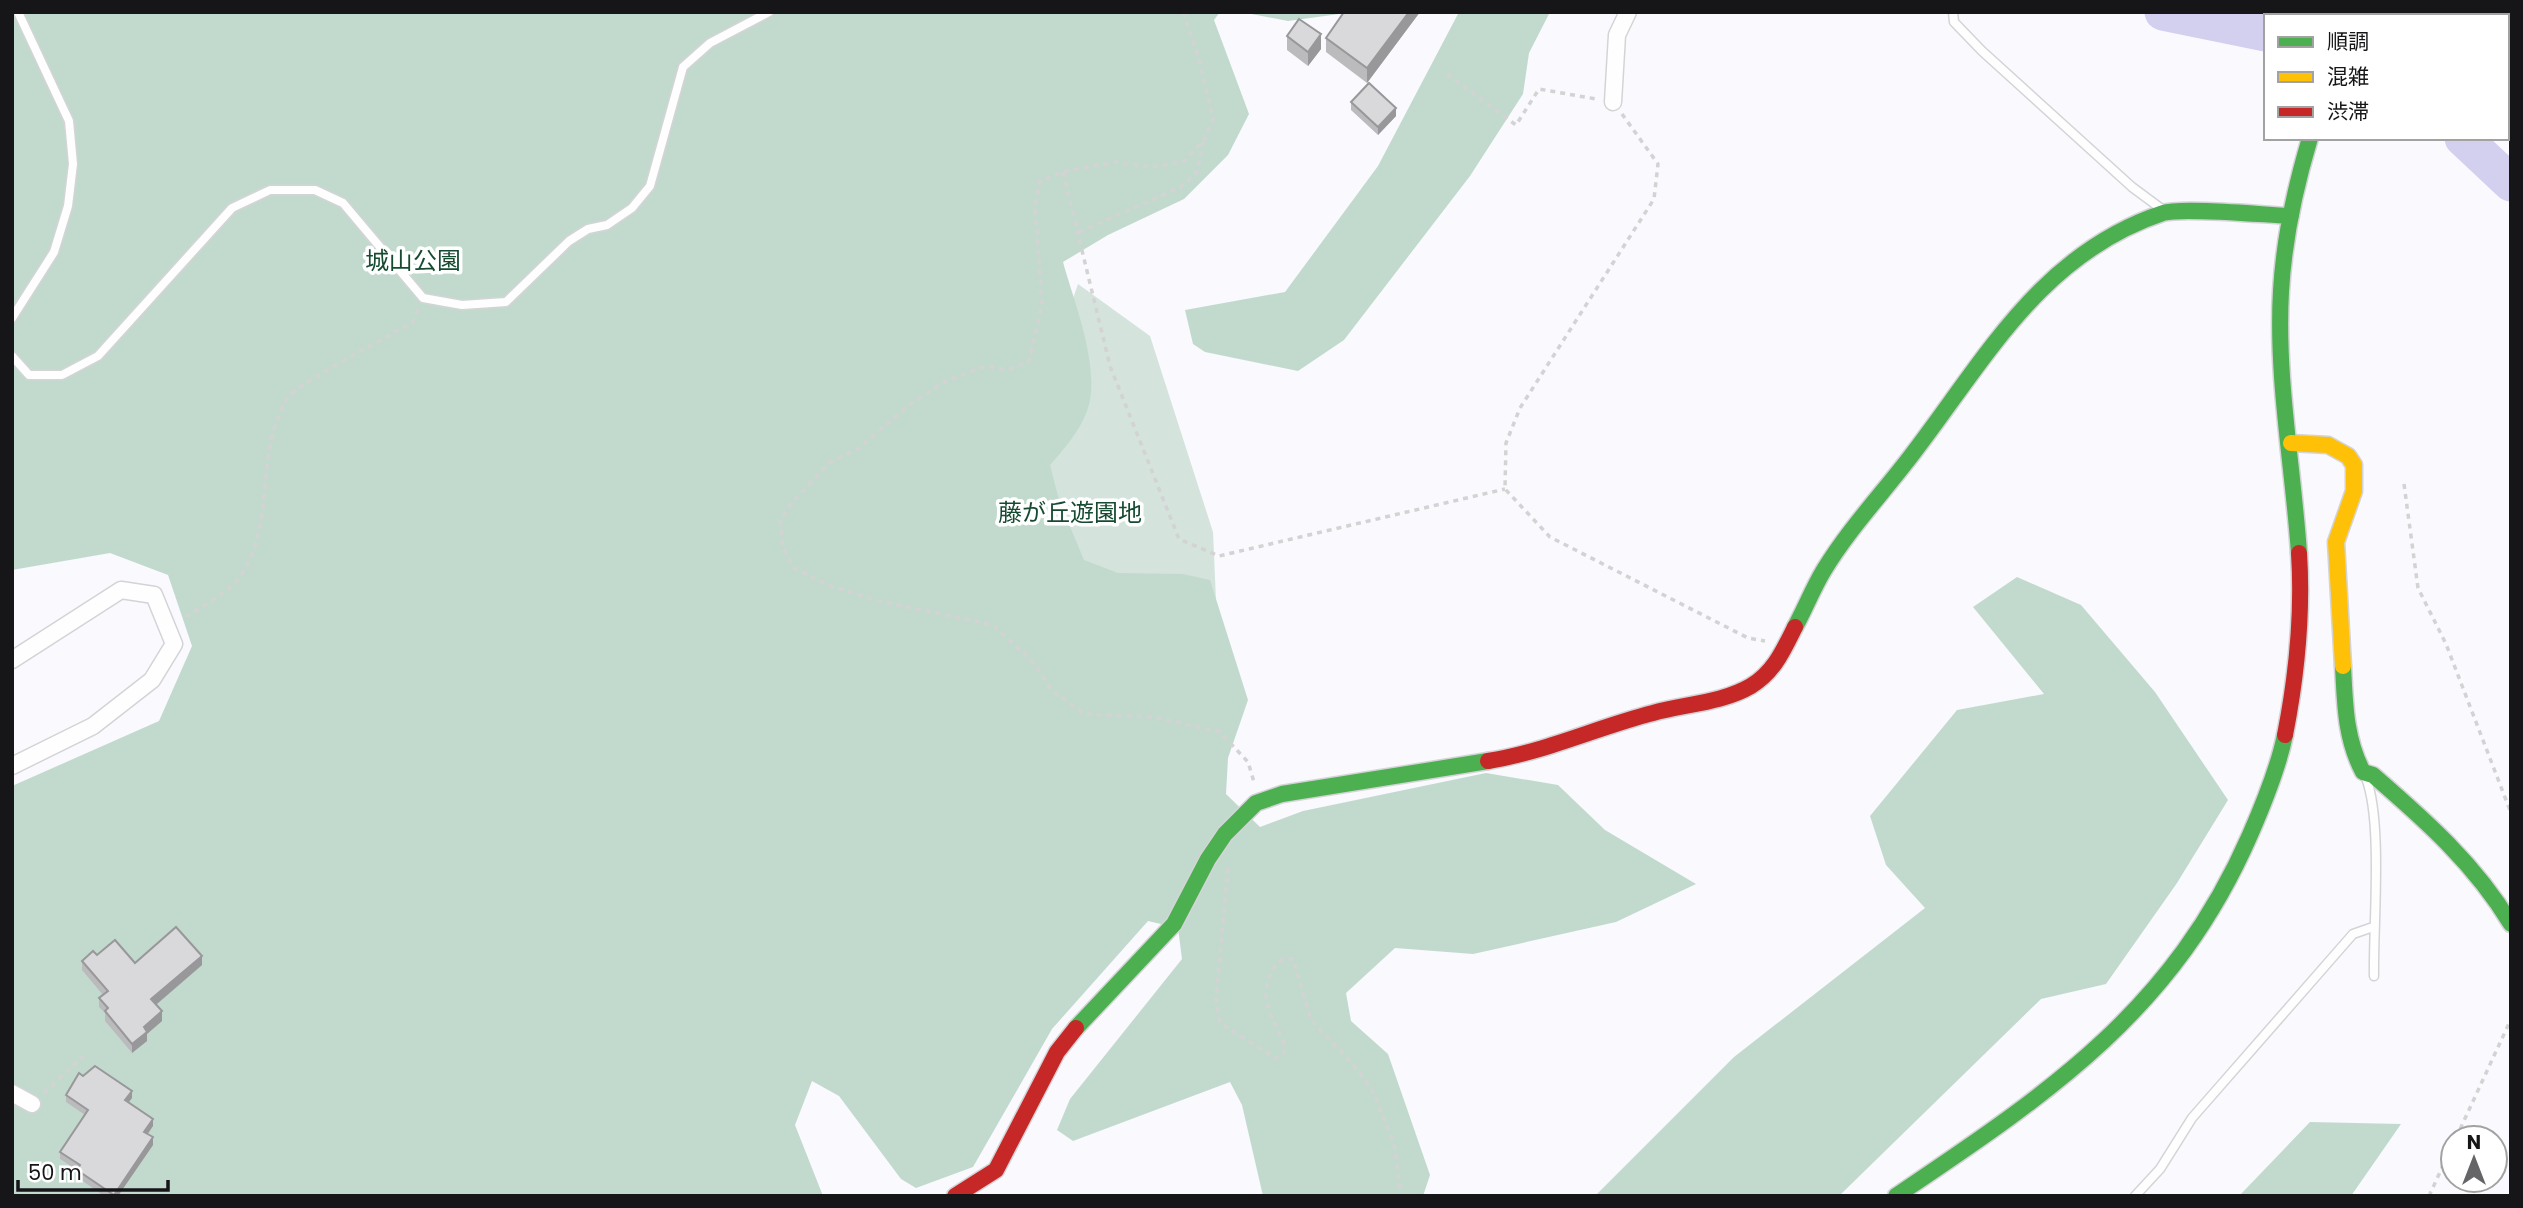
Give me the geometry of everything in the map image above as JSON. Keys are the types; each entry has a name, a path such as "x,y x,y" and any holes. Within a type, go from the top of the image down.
{"street":[{"path":"1613,102 1617,35 1628,12"},
{"path":"2355,12 2364,14"},
{"path":"1896,1196 2040,1098 2093,1054 2162,982 2191,945 2221,896 2264,798 2293,691 2302,621 2291,443 2280,341 2282,279 2291,216 2310,140"},
{"path":"955,1196 996,1170 1057,1052 1100,1000 1174,923 1214,850 1225,834 1256,803 1282,794 1520,756 1653,713 1733,695 1753,685 1774,667 1823,572 1850,532 1912,456 1992,343 2042,286 2111,237 2166,212 2291,216"},
{"path":"2291,443 2327,442 2348,456 2354,468 2353,492 2338,527 2336,542 2346,719 2352,751 2363,772 2373,775 2462,857 2511,924"},
{"path":"12,660 121,590 154,595 174,644 152,680 93,726 12,766"},
{"path":"12,1093 32,1104"}],"lane":[{"path":"12,318 54,252 68,206 73,164 69,121 18,12"},
{"path":"12,356 29,374 62,374 98,356 232,208 270,190 315,190 343,203 424,298 462,305 506,302 569,241 588,229 607,225 632,208 650,186 683,67 710,43 769,12"},
{"path":"1953,12 1954,22 1982,51 2132,187 2166,212"},
{"path":"2363,772 2371,800 2374,976"},
{"path":"2135,1196 2160,1169 2192,1118 2353,934 2373,927"}],"path":[{"path":"1079,232 1181,187 1197,172 1204,140 1213,119 1199,58 1183,12"},
{"path":"1447,74 1516,125 1539,89 1613,102 1658,164 1654,199 1520,408 1506,443 1505,489 1550,537 1748,638 1784,645"},
{"path":"1204,140 1183,162 1152,167 1114,162 1063,172 1040,181 1035,204 1042,304 1029,361 1007,370 985,366 944,382 909,405 859,449 828,463 788,507 780,522 783,548 794,568 828,585 875,600 993,625 1034,663 1052,691 1085,714 1154,717 1220,732 1248,762 1256,803"},
{"path":"1063,172 1110,366 1179,539 1219,556 1505,489"},
{"path":"186,617 236,581 257,547 267,456 274,425 291,394 413,322 424,298"},
{"path":"2404,484 2418,588 2446,644 2511,813"},
{"path":"1228,867 1216,999 1220,1023 1264,1054 1275,1058 1284,1054 1286,1046 1270,1019 1264,999 1268,980 1276,964 1283,959 1293,959 1311,1020 1352,1063 1376,1097 1394,1143 1401,1196"},
{"path":"2462,1124 2511,1019"},
{"path":"32,1104 83,1056"},
{"path":"2429,1196 2439,1174"}],"green space":[{"name":"城山公園","path":"12,12 1220,12 1214,20 1249,114 1228,155 1184,199 1108,235 1063,262 1085,337 1091,395 1080,426 1050,465 1059,500 1084,560 1118,573 1183,574 1210,580 1248,700 1228,758 1226,794 1260,827 1303,811 1486,773 1558,785 1605,830 1696,884 1616,922 1473,954 1395,948 1346,993 1351,1021 1388,1054 1430,1175 1423,1196 1263,1196 1242,1105 1230,1082 1073,1141 1057,1130 1070,1099 1182,959 1178,928 1148,921 1052,1029 973,1167 916,1188 901,1179 839,1096 812,1081 795,1125 823,1196 14,1196 12,786 159,721 192,646 168,575 110,553 12,570"},
{"path":"1241,12 1354,12 1288,21"},
{"path":"1459,12 1550,12 1529,53 1523,94 1470,176 1344,340 1298,371 1205,352 1193,344 1185,310 1285,292 1378,166"},
{"name":"藤が丘遊園地","path":"1078,284 1150,336 1213,532 1218,647 799,492 1050,366"},
{"path":"2017,577 2081,605 2155,692 2228,800 2177,883 2106,984 2041,999 1839,1196 1595,1196 1734,1057 1925,908 1886,865 1870,816 1957,710 2044,694 1973,607"},
{"path":"2310,1122 2401,1124 2351,1196 2239,1196"}],"building":[{"path":"1344,12 1409,12 1367,68 1326,38"},
{"path":"1299,19 1321,34 1308,52 1287,36"},
{"path":"1369,83 1396,108 1378,127 1351,102"},
{"path":"176,927 202,956 151,999 162,1011 144,1027 147,1032 132,1044 105,1011 108,1008 99,998 108,991 82,961 93,951 97,955 115,940 135,963"},
{"path":"95,1066 132,1091 125,1100 153,1119 144,1132 153,1137 114,1195 77,1170 80,1165 60,1152 88,1110 66,1095 79,1073 83,1076"}],"waterway":[{"path":"2163,12 2264,33"},
{"path":"2465,140 2511,183"}],"traffic: fast":[{"path":"2355,12 2359,14"},
{"path":"2299,553 2283,389 2280,324 2282,271 2288,232 2309,140"},
{"path":"1795,627 1834,555 1991,348 2049,283 2082,255 2120,231 2173,211 2291,216"},
{"path":"2343,666 2349,733 2363,772 2373,775 2448,844 2482,882 2511,924"},
{"path":"1896,1196 2055,1083 2102,1043 2144,999 2184,951 2219,897 2260,811 2275,773 2285,735"},
{"path":"1076,1028 1174,924 1208,859 1225,834 1256,803 1282,794 1488,761"}],"traffic: slow":[{"path":"2291,443 2328,445 2348,456 2354,465 2354,491 2336,542 2343,666"}],"traffic: jam":[{"path":"2285,735 2298,644 2299,553"},
{"path":"1488,761 1530,752 1653,713 1716,700 1740,692 1772,668 1795,627"},
{"path":"955,1196 996,1170 1057,1052 1076,1028"}]}
